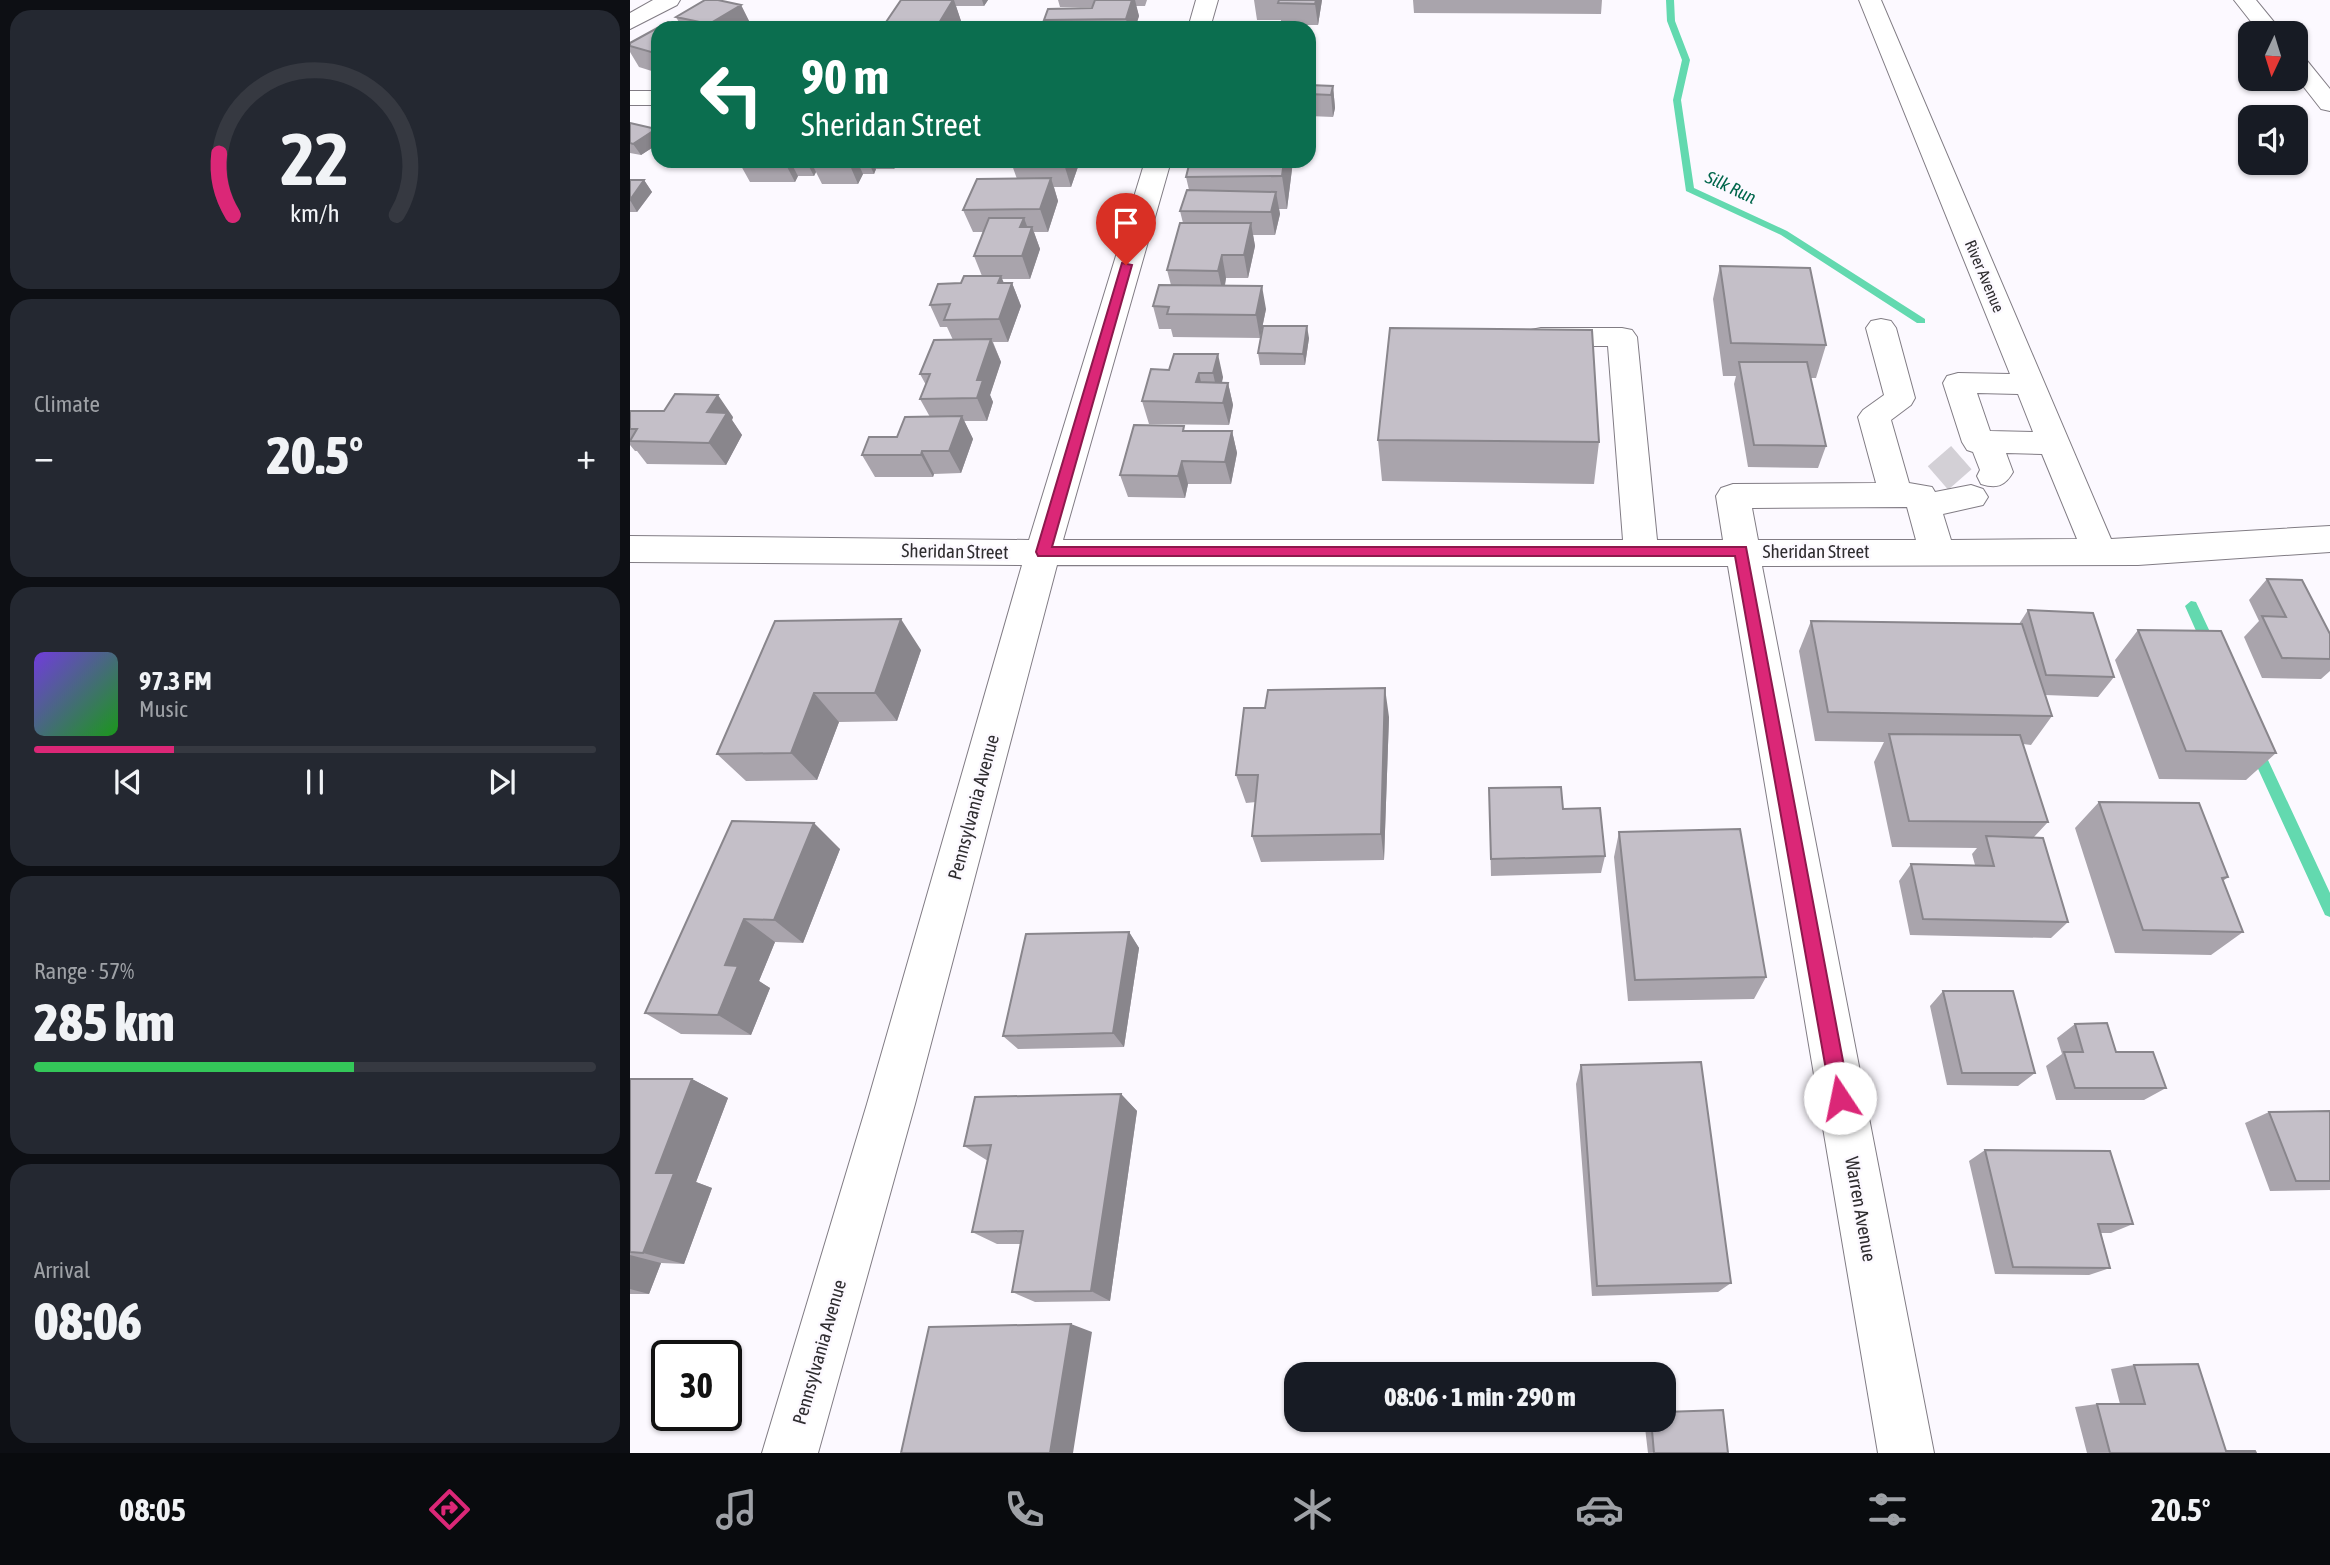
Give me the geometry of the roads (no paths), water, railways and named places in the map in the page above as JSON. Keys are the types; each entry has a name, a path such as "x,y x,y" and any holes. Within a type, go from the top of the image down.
{"street":[{"path":"630,22 669,0"},
{"path":"1201,21 1207,0"},
{"name":"River Avenue","path":"1870,0 2099,552"},
{"path":"2245,0 2263,21"},
{"path":"2308,76 2328,99"},
{"path":"630,97 651,97"},
{"name":"Pennsylvania Avenue","path":"790,1453 891,1104 1043,552 1156,168"},
{"path":"1881,328 1932,398 1943,474 1937,551"},
{"path":"1516,337 1622,337 1641,551"},
{"path":"1943,474 1997,472 1982,486 1943,474 1874,417 1932,398 1958,383 2030,384"},
{"path":"1943,474 2054,443"},
{"name":"Warren Avenue","path":"1906,1453 1733,496 1943,474"},
{"name":"Sheridan Street","path":"630,548 1043,552 2099,552 2330,539"}],"waterway":[{"name":"Silk Run","path":"1670,0 1671,21 1686,60 1677,100 1689,189 1784,233 1921,321"},
{"name":"Silk Run","path":"2191,606 2210,647"},
{"name":"Silk Run","path":"2256,749 2330,910"}],"tunnel":[{"path":"1938,478 1962,457"}]}
